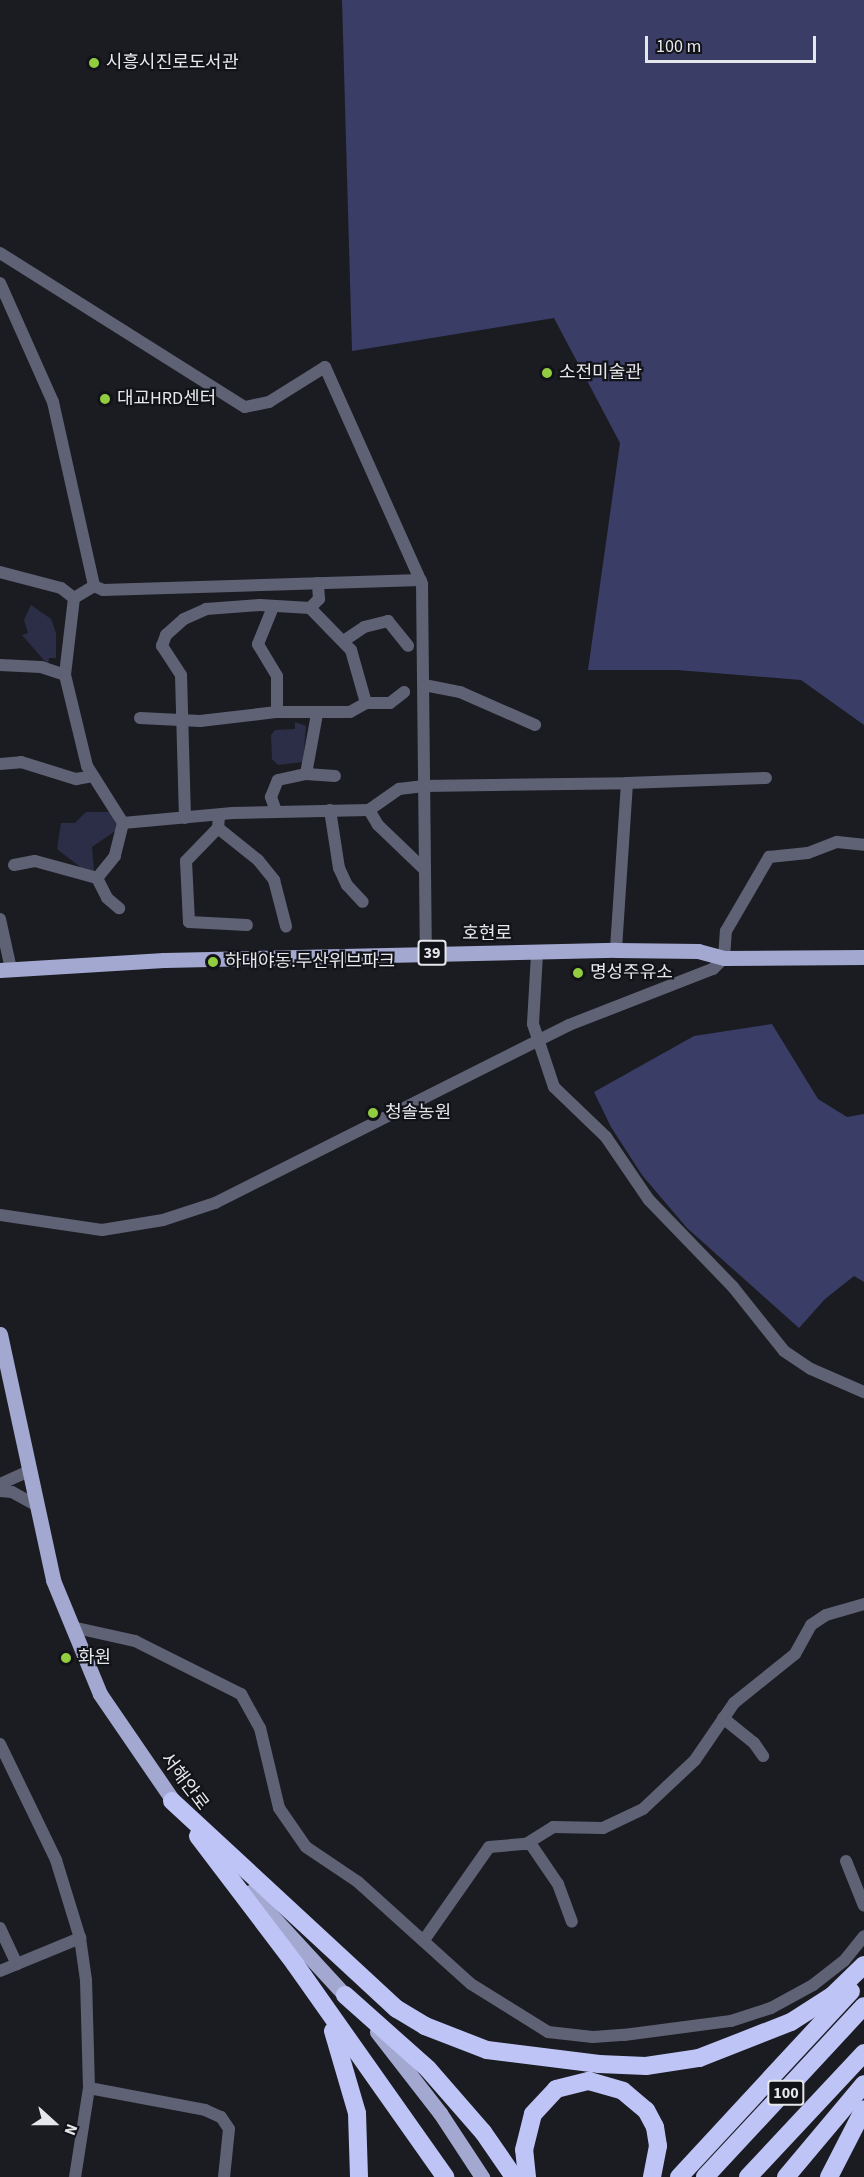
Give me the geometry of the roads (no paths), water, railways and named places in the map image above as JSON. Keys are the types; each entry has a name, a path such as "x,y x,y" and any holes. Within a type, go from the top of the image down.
{"highway":[{"path":"172,1801 295,1964 445,2177"},
{"path":"172,1801 397,2009 425,2026 487,2050 599,2064 646,2066 699,2058 790,2022 833,1995 864,1965"},
{"path":"295,1964 337,2038 348,2074 357,2113 359,2177"},
{"path":"679,2177 777,2075 864,1976"},
{"path":"345,1995 428,2069 483,2132 514,2177"},
{"name":"100","path":"705,2177 864,2006"},
{"name":"100","path":"748,2177 864,2053"},
{"path":"527,2177 524,2150 533,2114 556,2089 589,2081 623,2091 646,2110 655,2127 658,2146 652,2177"},
{"path":"786,2177 864,2084"},
{"path":"829,2177 864,2109"}],"main road":[{"name":"호현로","path":"6,970 164,960 426,953 537,954 616,950 698,951 724,958 864,957"},
{"name":"서해안로","path":"0,1334 27,1472 52,1580 100,1694 172,1801 398,2057 482,2177"}],"street":[{"path":"0,253 245,407 269,402 325,367 421,580 426,953"},
{"path":"0,284 53,402 94,586"},
{"path":"0,572 61,588 74,598"},
{"path":"94,586 103,590 421,580"},
{"path":"309,608 319,599 318,583"},
{"path":"74,598 94,586"},
{"path":"74,598 65,675 93,776 123,823 115,856 97,878"},
{"path":"273,607 258,644 277,676 277,712"},
{"path":"185,818 181,675 162,646 166,635 184,620 206,609 309,608 345,640 362,680 366,703"},
{"path":"345,640 364,627 388,621 408,646"},
{"path":"0,665 41,667 65,675"},
{"path":"424,685 460,692 536,725"},
{"path":"140,718 164,716 183,721 277,712 317,714 350,712 366,703 390,703 404,692"},
{"path":"306,774 317,714"},
{"path":"0,764 21,762 76,779 93,776"},
{"path":"276,811 271,797 278,780 306,774 335,776"},
{"path":"123,823 276,811 369,810 399,789 424,786 766,778"},
{"path":"616,950 627,783"},
{"path":"330,810 339,868 347,885 363,902"},
{"path":"369,810 378,825 425,870"},
{"path":"219,815 219,828 186,861 189,922 247,925"},
{"path":"219,828 258,860 274,880 286,926"},
{"path":"0,1215 102,1230 163,1220 205,1207 538,1040 713,969 724,958 726,931 769,857 808,853 837,842 864,845"},
{"path":"14,865 35,861 97,878 107,898 119,908"},
{"path":"0,919 6,970"},
{"path":"537,954 533,1024 558,1092 606,1137 649,1200 733,1287 777,1344 806,1366 864,1392"},
{"path":"0,1484 27,1472"},
{"path":"0,1491 12,1492 35,1505"},
{"path":"424,1940 486,1850 498,1845 530,1843 553,1827 603,1828 643,1809 695,1760 723,1718 746,1692 795,1654 811,1625 826,1615 864,1604"},
{"path":"72,1627 135,1641 240,1694 260,1728 279,1808 296,1835 315,1855 357,1882 471,1984 541,2028 556,2034 593,2037 703,2027 771,2008 833,1971 864,1936"},
{"path":"723,1718 754,1743 763,1756"},
{"path":"0,1744 56,1860 80,1938 86,1980 89,2088 75,2177"},
{"path":"530,1843 558,1884 572,1922"},
{"path":"846,1861 864,1906"},
{"path":"0,1928 17,1965"},
{"path":"0,1971 80,1938"},
{"path":"89,2088 205,2110 221,2117 229,2129 224,2177"}],"place":[{"name":"시흥시진로도서관","path":"94,63"},
{"name":"소전미술관","path":"547,373"},
{"name":"대교HRD센터","path":"105,399"},
{"name":"하대야동.두산위브파크","path":"213,962"},
{"name":"명성주유소","path":"578,973"},
{"name":"청솔농원","path":"373,1113"},
{"name":"화원","path":"66,1658"}]}
